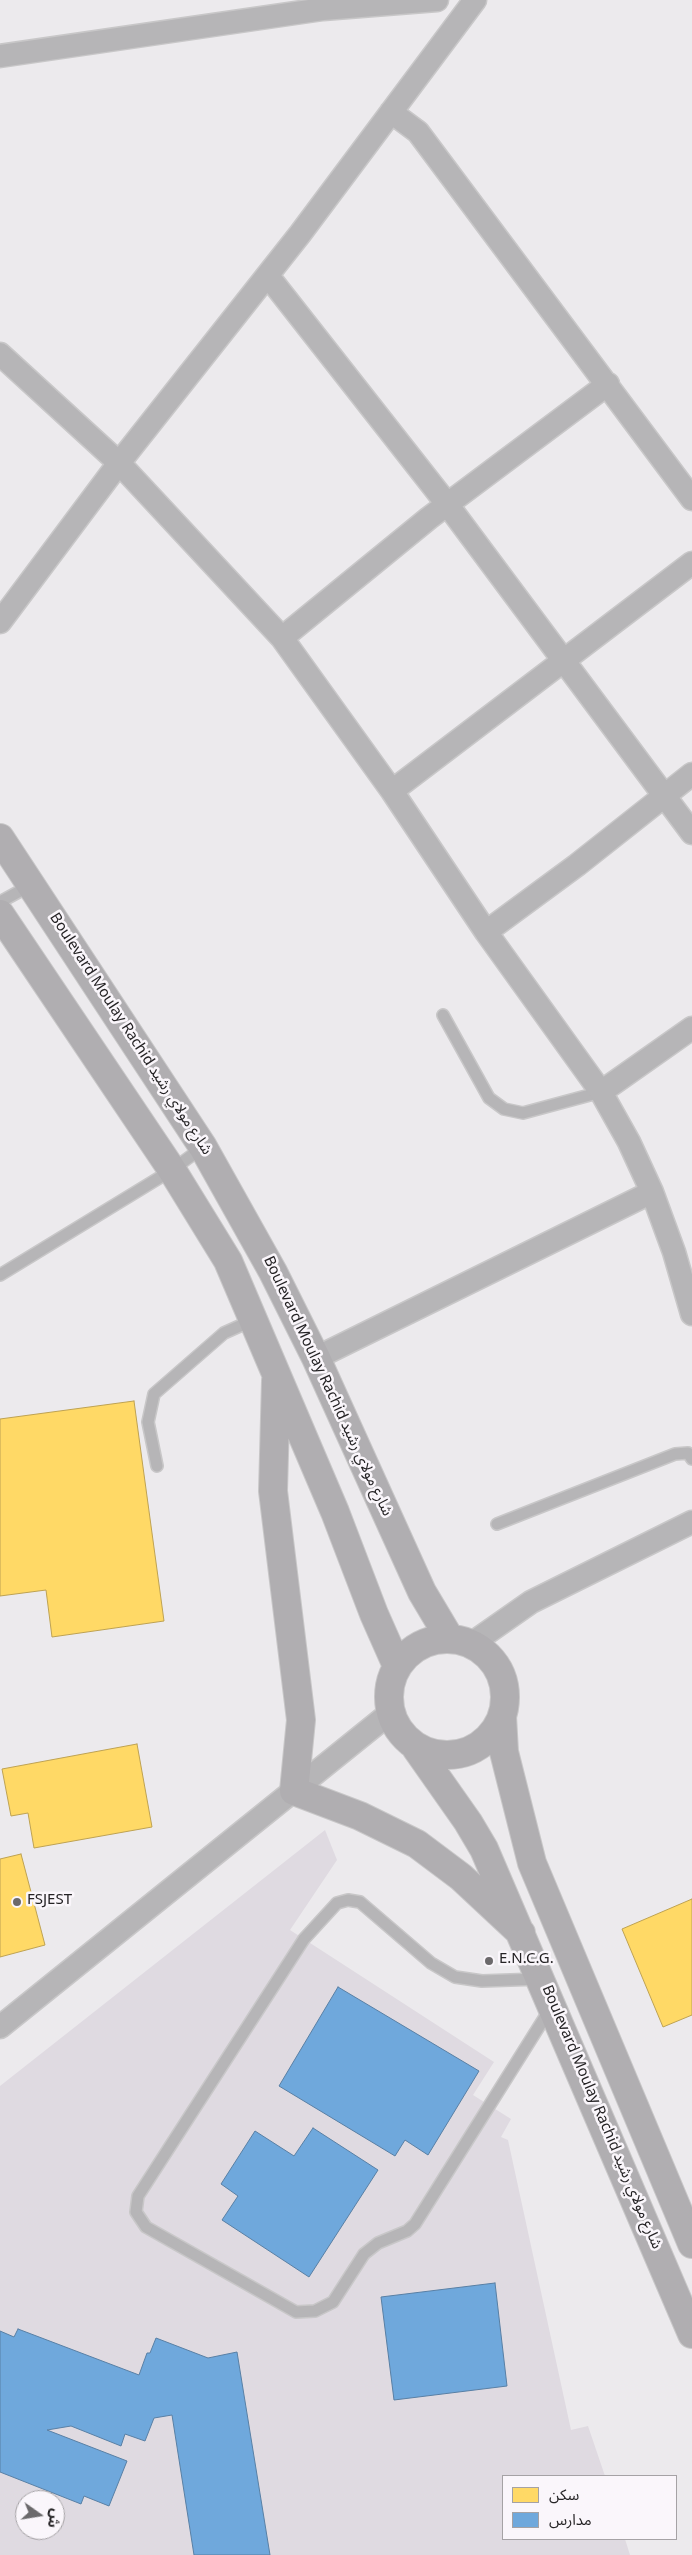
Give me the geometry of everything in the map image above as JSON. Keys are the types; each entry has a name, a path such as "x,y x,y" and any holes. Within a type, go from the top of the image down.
{"main road":[{"name":"Boulevard Moulay Rachid شارع مولاي رشيد","path":"0,838 203,1147 274,1272 316,1358 422,1592 461,1641"},
{"path":"0,914 172,1170 228,1261 336,1512 374,1614 397,1666"},
{"path":"276,1374 273,1491 301,1720 294,1790 360,1816 417,1844 461,1877 521,1933"},
{"path":"502,1716 487,1740 464,1754 443,1756 416,1748 400,1733 390,1713 388,1697 390,1681 397,1666 412,1651 430,1641 461,1641 489,1656 500,1674 506,1695 502,1716 504,1752 532,1863 692,2244"},
{"name":"Boulevard Moulay Rachid شارع مولاي رشيد","path":"416,1748 468,1822 484,1849 553,2005 692,2334"}],"street":[{"path":"0,56 324,10 437,0"},
{"path":"0,622 119,463 268,276 475,0"},
{"path":"392,112 418,132 692,499"},
{"path":"268,276 447,504 692,833"},
{"path":"0,354 119,463 282,638 392,791 486,932 601,1092 629,1142 652,1192 683,1249 692,1314"},
{"path":"282,638 447,504 608,384"},
{"path":"392,791 692,563"},
{"path":"486,932 577,865 692,774"},
{"path":"601,1092 692,1028"},
{"path":"316,1358 652,1192"},
{"path":"461,1641 531,1602 692,1522"},
{"path":"0,2027 390,1713"}],"lane":[{"path":"0,902 31,884"},
{"path":"444,1015 489,1098 504,1110 523,1114 601,1092"},
{"path":"0,1275 172,1170 203,1147"},
{"path":"158,1466 148,1422 154,1394 224,1333 255,1320"},
{"path":"497,1524 675,1454 688,1453 692,1459"},
{"path":"541,1979 482,1981 455,1977 431,1963 360,1902 348,1900 337,1903 304,1939 138,2196 136,2212 146,2227 296,2312 315,2311 333,2302 364,2254 378,2243 407,2231 415,2224 553,2005"}],"shaded area":[{"path":"325,1830 337,1860 290,1930 494,2062 473,2095 511,2119 501,2137 508,2140 571,2430 588,2426 605,2475 502,2475 502,2540 625,2540 630,2555 0,2555 0,2086"}],"building: سكن":[{"path":"134,1401 164,1621 52,1637 46,1590 0,1596 0,1419"},
{"path":"137,1744 152,1827 34,1848 28,1813 11,1816 2,1769"},
{"name":"FSJEST","path":"21,1854 45,1945 0,1957 0,1859"},
{"path":"692,1899 692,2015 663,2027 622,1929"}],"building: مدارس":[{"path":"338,1987 479,2071 428,2155 405,2140 395,2156 279,2086"},
{"path":"313,2128 378,2170 309,2277 222,2220 238,2196 221,2184 255,2131 294,2156"},
{"path":"495,2283 507,2386 394,2400 381,2297"},
{"path":"18,2329 139,2375 147,2353 150,2353 156,2338 208,2358 237,2352 270,2555 194,2555 172,2415 154,2418 145,2441 125,2434 121,2446 71,2426 47,2430 127,2461 109,2506 84,2496 81,2504 65,2498 65,2490 46,2490 0,2472 0,2331 14,2337"}],"place":[{"name":"FSJEST","path":"17,1902"},
{"name":"E.N.C.G.","path":"489,1961"}]}
